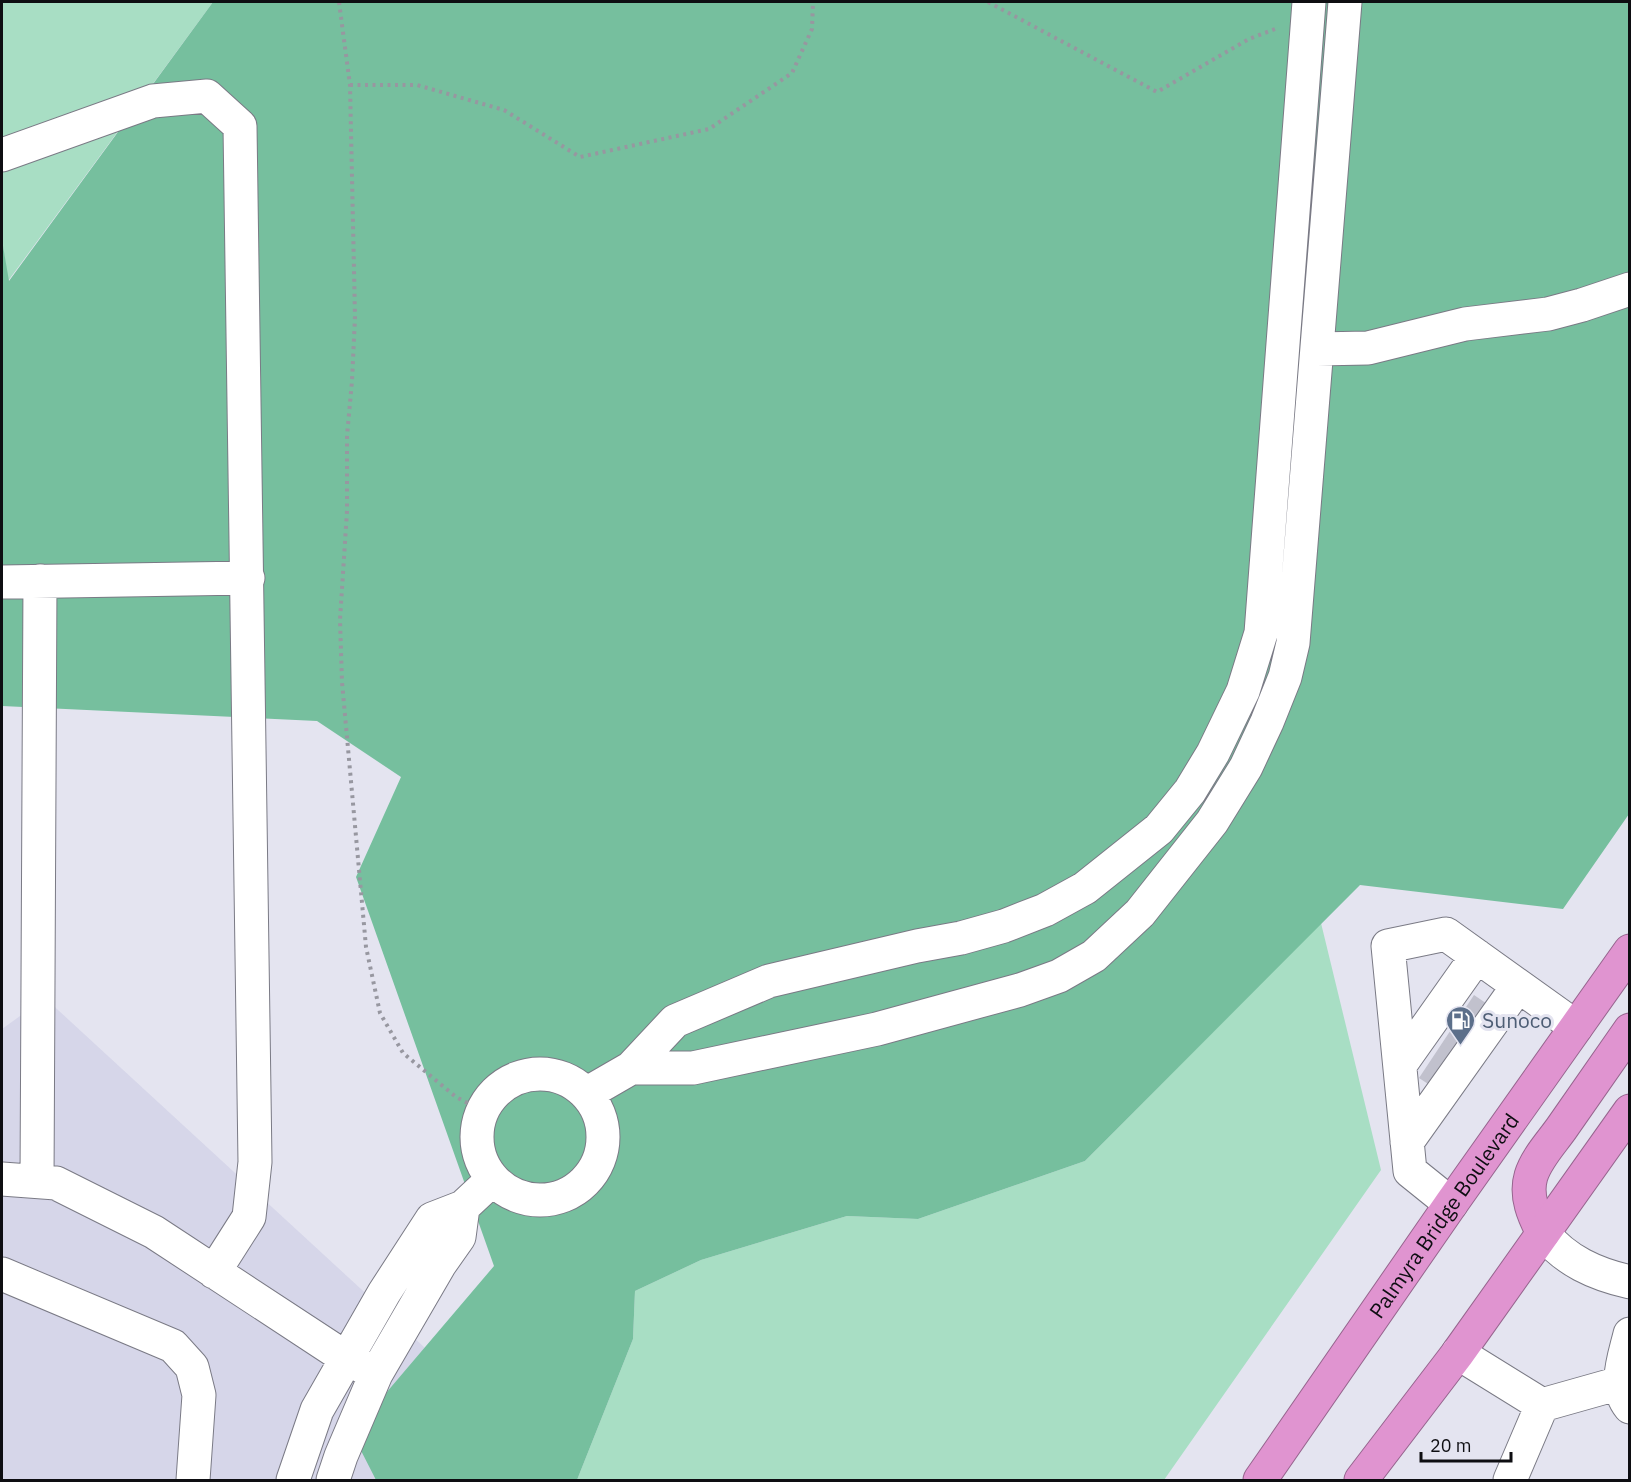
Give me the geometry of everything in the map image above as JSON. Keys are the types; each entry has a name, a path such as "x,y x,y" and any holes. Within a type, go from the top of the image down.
{"highway":[{"name":"Palmyra Bridge Boulevard","path":"1260,1480 1629,951"},
{"path":"1543,1233 1534,1217 1531,1205 1529,1191 1531,1176 1549,1145 1629,1030"},
{"path":"1361,1480 1458,1353 1629,1111"}],"street":[{"path":"586,1094 631,1068 675,1021 769,981 917,946 961,938 1004,926 1046,910 1085,888 1159,829 1190,791 1213,753 1243,691 1261,633 1309,2"},
{"path":"631,1068 693,1068 738,1059 877,1029 1020,990 1059,976 1094,956 1140,913 1212,822 1240,777 1267,722 1285,677 1293,643 1345,2"},
{"path":"2,155 153,101 207,96 240,126 255,1162 249,1217 214,1272"},
{"path":"1317,349 1368,348 1465,324 1548,314 1582,306 1629,289"},
{"path":"2,582 248,578"},
{"path":"37,1182 40,581"},
{"path":"1451,1204 1410,1171 1388,946 1446,934 1576,1027"},
{"path":"1400,1065 1477,956"},
{"path":"1407,1142 1518,986"},
{"path":"533,1074 562,1078 586,1094 598,1112 603,1128 603,1144 597,1165 576,1189 556,1198 542,1200 521,1197 501,1187 493,1179 481,1160 476,1139 479,1117 495,1091 512,1080 533,1074"},
{"path":"2,1179 56,1183 154,1232 346,1358 376,1374"},
{"path":"293,1480 317,1410 384,1293 432,1219 463,1207 493,1179"},
{"path":"333,1480 376,1374 440,1264 459,1237 463,1207"},
{"path":"1543,1233 1552,1244 1578,1264 1595,1272 1629,1282"},
{"path":"2,1274 173,1346 192,1367 199,1395 193,1480"},
{"path":"1458,1353 1542,1405 1626,1391 1629,1334"},
{"path":"1509,1480 1542,1405"}],"path":[{"path":"339,2 350,85 355,317 347,436 347,511 340,620 342,682 366,947 380,1013 403,1053 456,1097 483,1111"},
{"path":"350,85 417,85 504,110 580,156 709,129 792,73 812,29 813,2"},
{"path":"988,2 1157,92 1249,39 1285,25"}],"shaded area":[{"path":"45,998 475,1394 495,1480 2,1480 2,1029"}],"green space":[{"path":"2,2 213,2 8,281 2,240"},
{"path":"213,2 1629,2 1629,814 1563,909 1360,885 1085,1161 918,1219 847,1216 701,1260 635,1291 633,1339 577,1480 376,1480 352,1433 494,1266 356,877 401,777 317,721 2,706 2,240 9,281"},
{"path":"1321,923 1381,1170 1164,1480 577,1480 633,1339 635,1291 701,1260 847,1216 918,1219 1085,1161"}],"building":[{"name":"Sunoco","path":"1474,995 1502,1014 1448,1097 1419,1078"}],"place":[{"name":"Sunoco","path":"1461,1046"}]}
